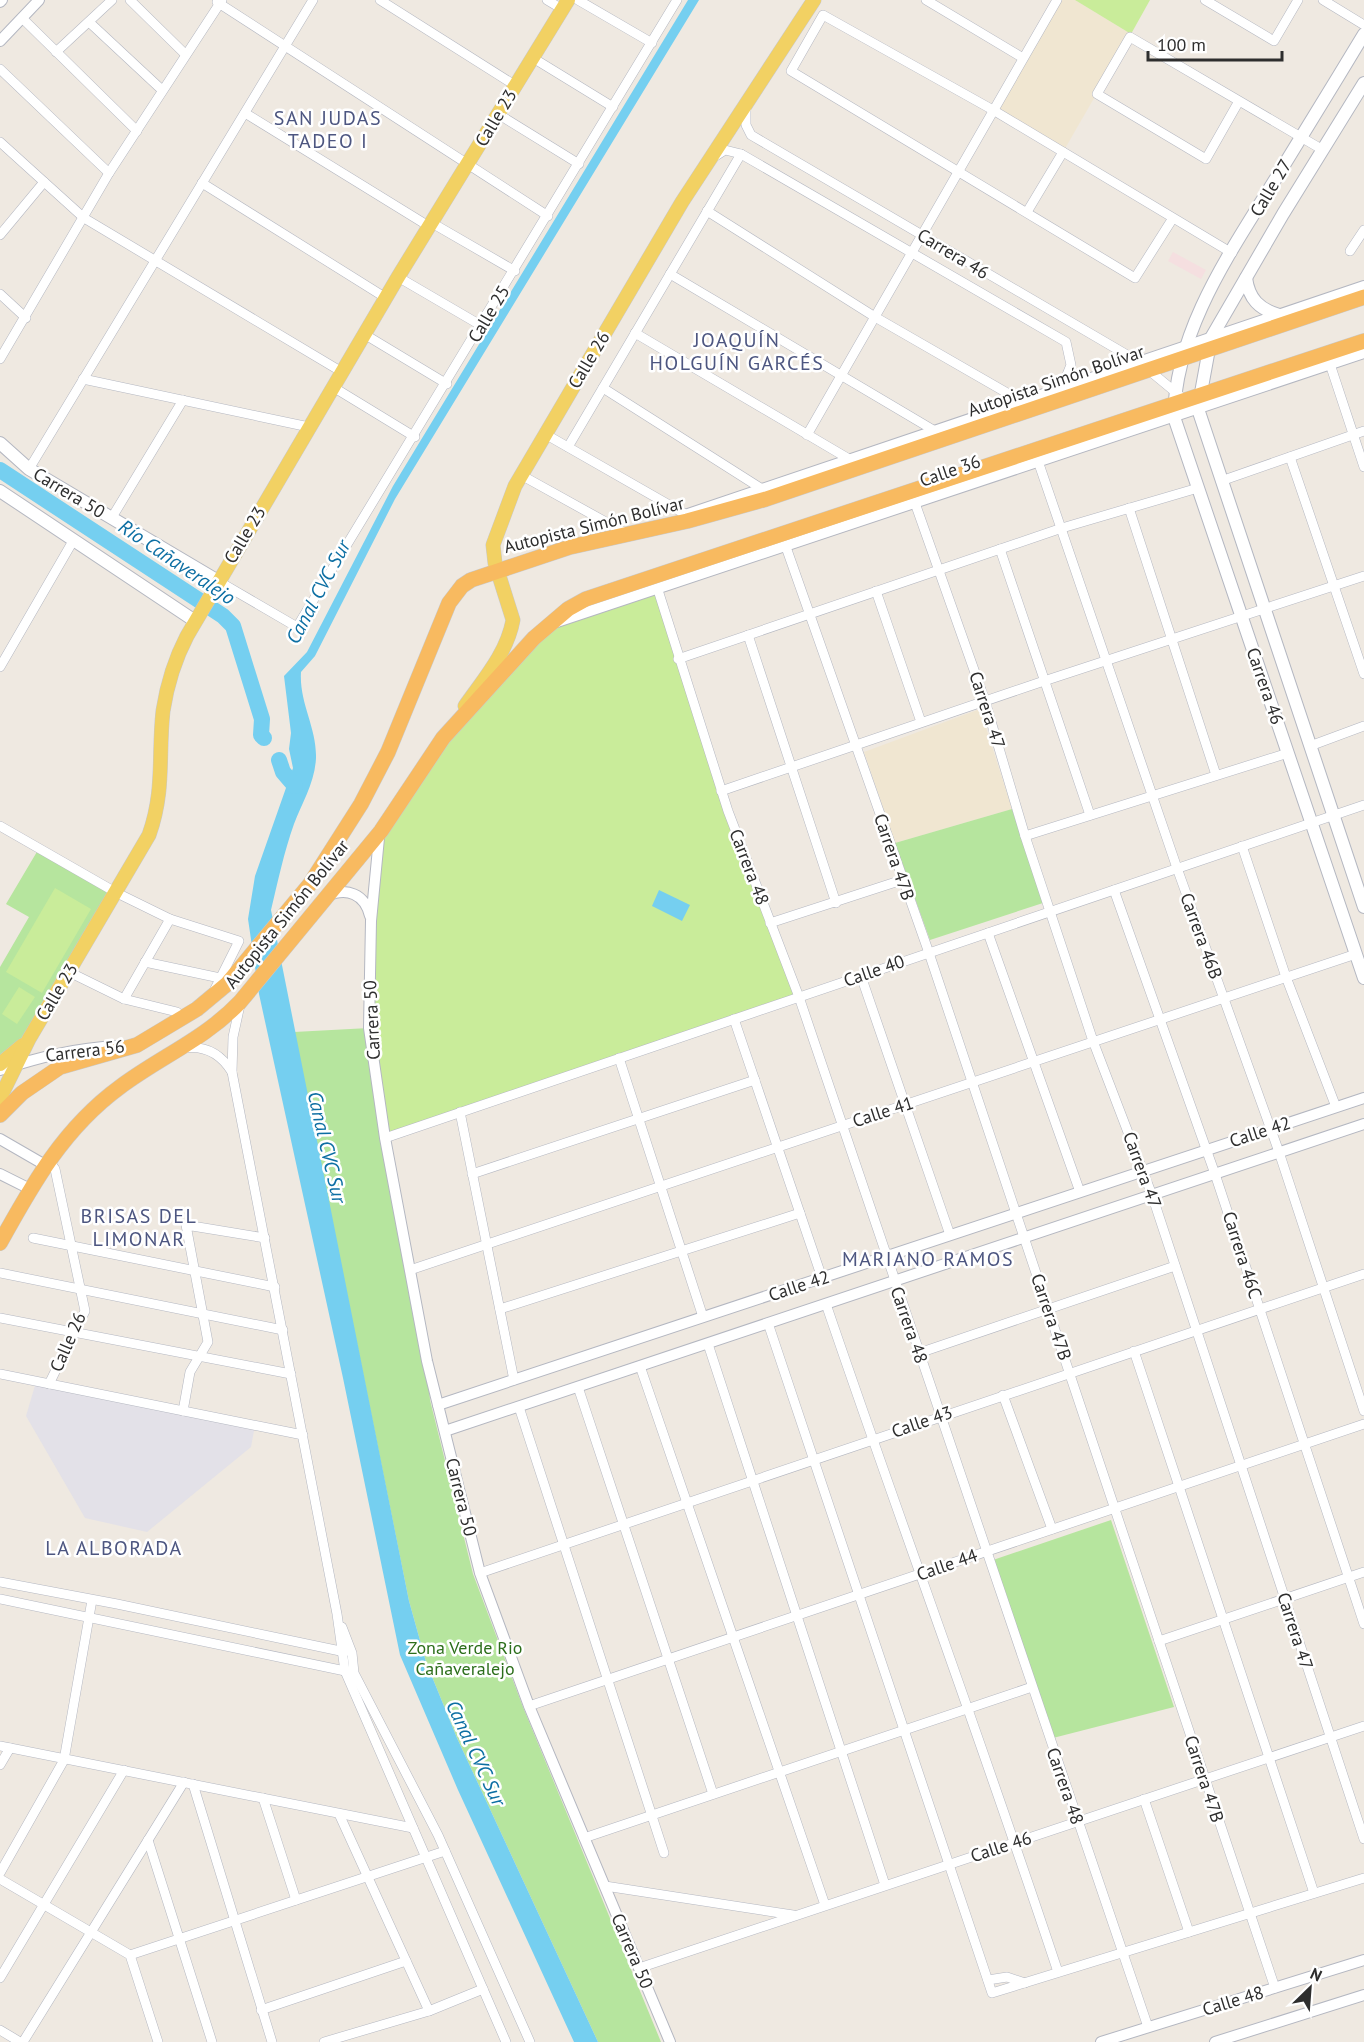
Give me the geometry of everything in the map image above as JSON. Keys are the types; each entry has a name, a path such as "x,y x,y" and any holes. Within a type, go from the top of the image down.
{"highway":[{"name":"Autopista Simón Bolívar","path":"0,1115 22,1093 60,1067 137,1045 210,999 238,971 310,884 361,804 388,752 449,603 462,586 477,577 570,547 687,522 766,499 980,421 1185,352 1364,297"},
{"name":"Autopista Simón Bolívar","path":"0,1243 30,1189 67,1135 95,1107 122,1086 214,1026 245,997 381,831 443,738 534,638 568,609 586,599 1085,440 1364,341"}],"main road":[{"name":"Calle 26","path":"443,738 505,646 513,620 497,570 493,545 521,475 682,202 814,0"},
{"name":"Calle 23","path":"0,1098 29,1039 117,893 148,835 156,815 161,783 162,728 166,692 176,660 197,617 398,277 565,5"},
{"name":"Calle 27","path":"1185,352 1199,313 1232,253 1364,34"},
{"name":"Calle 27","path":"1210,344 1246,278 1364,85"},
{"path":"1246,278 1248,291 1255,302 1266,311 1279,315"},
{"name":"Carrera 46","path":"1210,344 1185,403 1221,480 1364,907"},
{"name":"Carrera 46","path":"1185,352 1185,403 1198,488 1364,978"},
{"name":"Carrera 50","path":"0,443 28,469 216,584"},
{"name":"Carrera 50","path":"0,491 73,542 197,617"},
{"path":"477,577 492,581 504,589"},
{"path":"0,1064 29,1039"}],"street":[{"path":"0,41 39,0"},
{"path":"56,52 112,0"},
{"path":"130,0 185,54"},
{"path":"28,469 313,0"},
{"path":"380,0 516,86"},
{"path":"547,0 565,5"},
{"path":"578,0 651,43"},
{"name":"Calle 25","path":"297,627 415,437 677,0"},
{"path":"926,0 1023,58"},
{"path":"807,435 1057,0"},
{"path":"1205,0 1274,41 1298,0"},
{"path":"1323,0 1364,25"},
{"path":"0,359 109,173 219,1 548,216"},
{"path":"1173,218 1135,278 790,70 823,15 993,110 1232,253"},
{"path":"22,18 137,131"},
{"path":"89,22 162,90"},
{"path":"1239,101 1206,159 1097,94 1130,37 1323,150"},
{"path":"533,58 613,106"},
{"path":"0,69 109,173"},
{"name":"Carrera 46","path":"746,107 746,125 750,135 1143,366 1185,403"},
{"path":"244,112 431,225 514,271"},
{"path":"498,114 579,164"},
{"path":"0,142 84,218 342,372"},
{"path":"711,160 724,150 741,154 1066,342 1071,365 1062,387"},
{"path":"1027,212 1063,152"},
{"name":"Calle 26","path":"568,447 741,154"},
{"path":"0,234 44,182"},
{"path":"202,183 386,298"},
{"path":"708,211 874,317 1021,401"},
{"path":"1350,252 1364,230"},
{"path":"670,274 935,431"},
{"path":"398,277 482,326"},
{"path":"1210,344 1279,315 1364,286"},
{"path":"0,294 26,318"},
{"path":"635,333 849,459"},
{"path":"364,334 447,384"},
{"path":"1185,403 1330,364 1364,352"},
{"path":"1330,364 1364,467"},
{"path":"570,547 685,514 935,431 980,421 1021,401 1062,387 1143,366"},
{"path":"83,379 309,427"},
{"path":"333,387 415,437"},
{"path":"603,388 762,489"},
{"path":"111,519 183,400"},
{"path":"1221,480 1364,431"},
{"path":"545,434 685,514"},
{"name":"Calle 36","path":"549,626 1038,461 1085,440"},
{"path":"1290,457 1364,674"},
{"name":"Carrera 46B","path":"1038,461 1177,868 1279,1152 1364,1411"},
{"path":"521,475 622,531"},
{"path":"678,659 1062,528 1198,488"},
{"name":"Carrera 47","path":"915,503 985,701 1025,836 1093,1041 1152,1195 1364,1839"},
{"path":"1130,508 1216,775"},
{"path":"0,667 73,542"},
{"name":"Carrera 47B","path":"786,547 929,953 1275,1988"},
{"path":"1000,549 1090,815"},
{"path":"722,791 1044,681 1364,576"},
{"name":"Carrera 50","path":"216,584 297,627"},
{"name":"Carrera 48","path":"658,590 678,659 722,791 799,997 1148,2027"},
{"path":"876,591 921,723"},
{"path":"748,635 836,903"},
{"path":"1310,746 1364,726"},
{"path":"1025,836 1288,753"},
{"name":"Calle 40","path":"385,1138 1364,805"},
{"path":"0,826 117,893 170,919 239,941 210,999"},
{"name":"Carrera 50","path":"381,831 375,856 371,921 369,1028 385,1138 438,1405 480,1573 529,1706 670,2042"},
{"path":"1242,846 1286,977 1336,1107"},
{"path":"770,923 902,880"},
{"name":"Carrera 46C","path":"1114,890 1215,1174 1364,1624"},
{"path":"327,896 344,891 360,897 366,904 371,921"},
{"path":"124,999 170,919"},
{"path":"988,933 1080,1192"},
{"name":"Calle 41","path":"410,1270 1356,954"},
{"path":"145,962 220,978"},
{"path":"69,972 124,999 177,1012 181,1017"},
{"path":"861,976 950,1235"},
{"path":"245,997 234,1037 232,1072 350,1672 503,2041"},
{"path":"734,1019 822,1278"},
{"name":"Carrera 56","path":"0,1070 71,1050 137,1045"},
{"path":"182,1048 192,1047 212,1051 227,1064 232,1072"},
{"path":"619,1058 703,1317"},
{"path":"472,1174 755,1080"},
{"name":"Calle 42","path":"438,1405 1364,1098"},
{"path":"460,1112 514,1380"},
{"name":"Calle 42","path":"445,1431 1364,1124"},
{"path":"0,1139 47,1162"},
{"name":"Calle 26","path":"47,1162 55,1169 85,1311 72,1332 49,1384"},
{"path":"0,1174 30,1189"},
{"path":"500,1309 800,1213"},
{"path":"183,1411 190,1371 208,1342 186,1225 265,1238"},
{"path":"33,1238 274,1287"},
{"path":"919,1353 1175,1266"},
{"path":"0,1274 283,1330"},
{"name":"Calle 43","path":"480,1573 563,1543 1364,1274"},
{"path":"826,1304 966,1708 1015,1842 1058,1972"},
{"path":"0,1318 291,1374"},
{"path":"768,1323 992,1993 1364,1878"},
{"path":"708,1344 885,1886"},
{"path":"1134,1351 1267,1758 1314,1893"},
{"path":"640,1366 825,1905"},
{"path":"0,1374 303,1435"},
{"path":"578,1387 713,1794"},
{"path":"1003,1395 1052,1529"},
{"path":"519,1407 664,1853"},
{"name":"Calle 44","path":"529,1706 1364,1424"},
{"path":"1159,1641 1364,1572"},
{"path":"0,1582 346,1653"},
{"path":"66,1595 72,1607 66,1612"},
{"path":"0,1599 350,1672 445,1851 530,2042"},
{"path":"0,1873 64,1760 92,1600"},
{"path":"584,1838 840,1750 1032,1688"},
{"name":"Calle 46","path":"639,1968 1364,1725"},
{"path":"0,1765 5,1747 414,1828"},
{"path":"0,1978 124,1770"},
{"path":"0,2030 21,2042 148,1840 189,1783"},
{"path":"189,1783 272,2042"},
{"path":"263,1798 296,1900"},
{"path":"1144,1799 1189,1932"},
{"path":"339,1814 429,2011"},
{"path":"148,1840 212,2042"},
{"path":"129,1955 445,1851"},
{"path":"0,1879 129,1955 158,2042"},
{"path":"604,1886 795,1915"},
{"name":"Calle 48","path":"1101,2042 1364,1960"},
{"path":"261,2010 406,1961"},
{"path":"988,1980 1007,1977 1025,1983"},
{"path":"324,2042 429,2011 483,1989"},
{"name":"Calle 48","path":"1215,2042 1364,1995"}],"shaded area":[{"path":"1057,0 1075,0 1131,34 1063,152 993,110"},
{"path":"1173,252 1206,270 1201,279 1168,261"},
{"path":"980,709 1012,809 895,843 864,752"},
{"path":"36,1382 255,1425 251,1447 147,1532 85,1518 26,1416"}],"green space":[{"path":"1075,0 1150,0 1131,34"},
{"path":"658,590 678,659 799,997 385,1138 369,1028 376,846 432,754 549,626"},
{"path":"1012,809 1043,903 930,940 895,843"},
{"path":"38,850 109,890 29,1039 0,1070 0,967 29,917 6,904"},
{"path":"55,888 91,909 42,993 6,972"},
{"path":"19,987 35,997 17,1024 2,1014"},
{"name":"Zona Verde Rio Cañaveralejo","path":"369,1028 427,1361 430,1400 473,1574 523,1707 661,2042 598,2042 457,1738 426,1662 409,1601 294,1032"},
{"path":"1111,1520 1174,1707 1053,1738 993,1560"}],"water":[{"path":"688,0 699,0 395,499 315,656 301,672 303,694 316,747 315,767 311,784 290,835 271,910 409,1601 426,1662 457,1738 598,2042 574,2042 458,1790 400,1655 343,1378 259,994 248,919 255,876 293,768 289,749 291,733 284,676 307,652 393,486"},
{"path":"659,890 690,905 682,921 652,906"}],"waterway":[{"name":"Río Cañaveralejo","path":"0,470 223,616 233,626 262,719 261,735 264,738"},
{"name":"Río Cañaveralejo","path":"279,760 283,772 295,786"}],"district":[{"name":"SAN JUDAS TADEO I","path":"328,130"},
{"name":"JOAQUÍN HOLGUÍN GARCÉS","path":"737,352"},
{"name":"BRISAS DEL LIMONAR","path":"139,1228"},
{"name":"MARIANO RAMOS","path":"928,1259"},
{"name":"LA ALBORADA","path":"114,1548"}],"water label":[{"name":"Canal CVC Sur","path":"318,592"},
{"name":"Canal CVC Sur","path":"327,1147"},
{"name":"Canal CVC Sur","path":"476,1753"}]}
